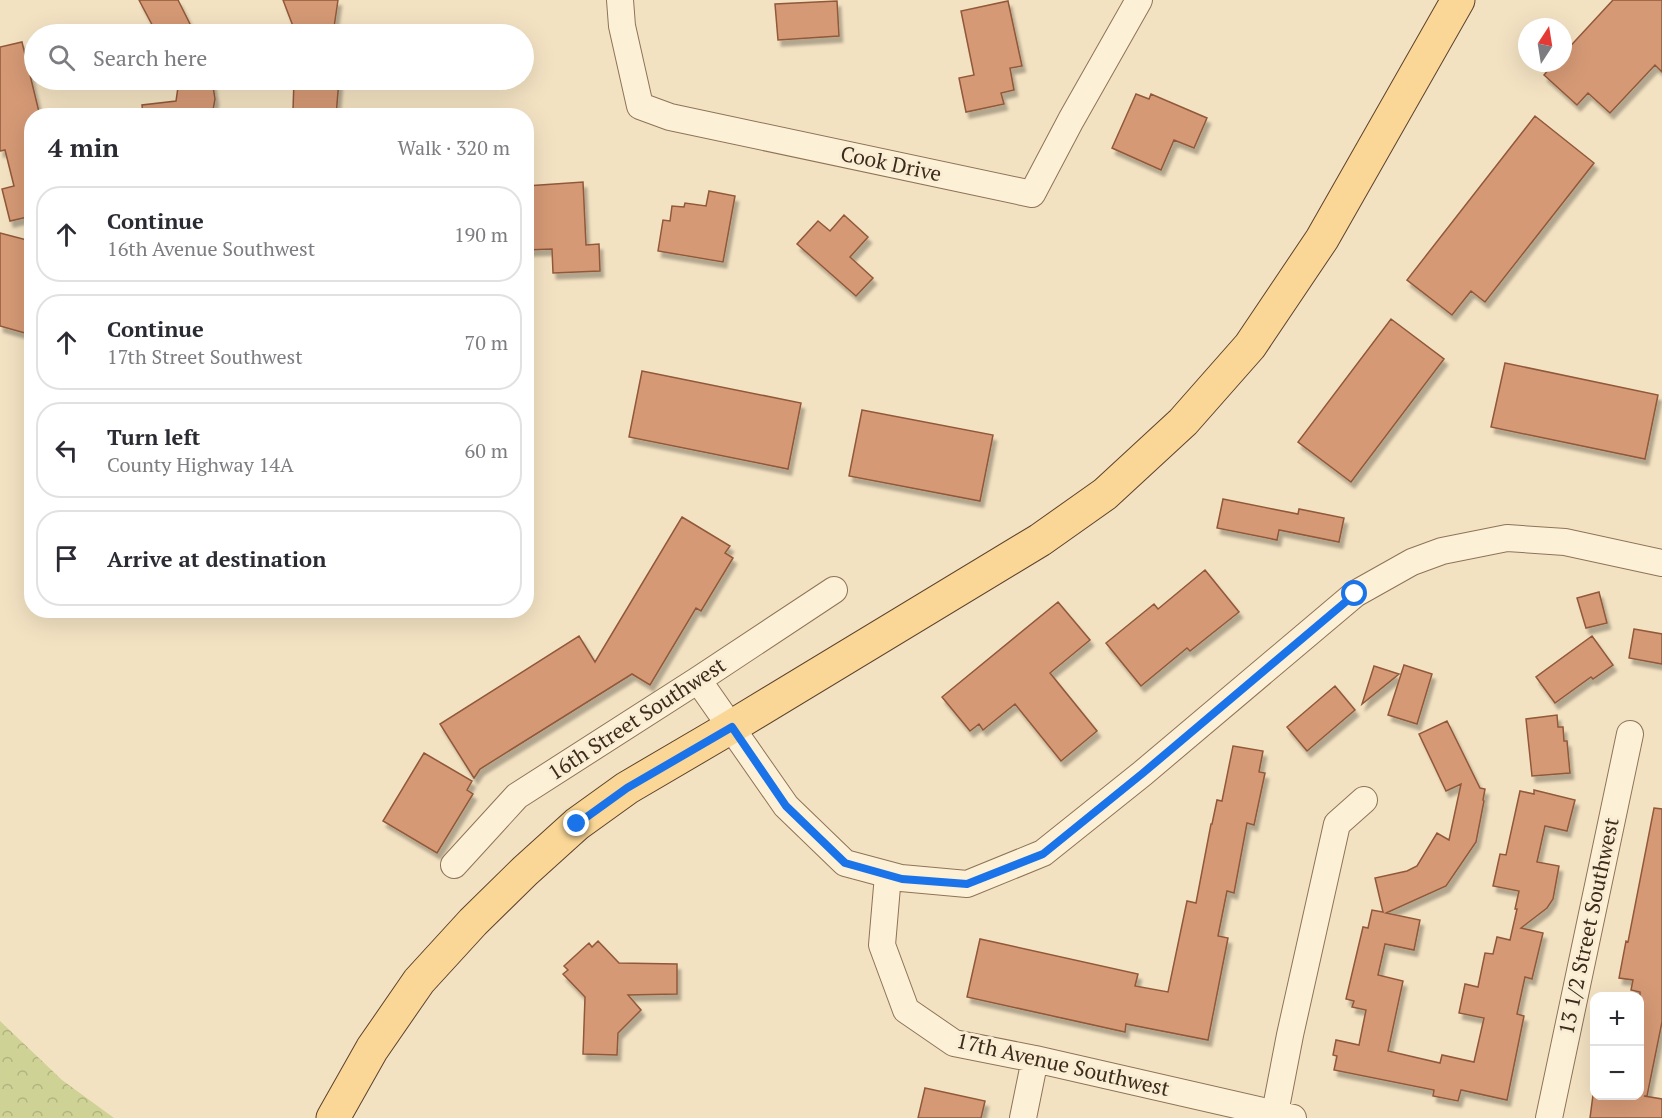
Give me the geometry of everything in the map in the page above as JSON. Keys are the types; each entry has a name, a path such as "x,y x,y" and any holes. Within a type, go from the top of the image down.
{"main road":[{"path":"333,1118 372,1049 419,981 473,922 577,824 627,788 1040,540 1105,494 1183,422 1250,346 1322,239 1458,0"}],"street":[{"name":"Cook Drive","path":"620,0 622,26 640,106 670,117 1032,194 1139,0"},
{"path":"698,680 786,806 845,863 902,879 967,884 1043,854 1355,594 1412,562 1442,551 1507,538 1565,542 1662,563"},
{"name":"16th Street Southwest","path":"454,865 517,796 834,590"},
{"name":"13 1/2 Street Southwest","path":"1549,1118 1629,734"},
{"path":"1280,1117 1290,1035 1337,824 1364,800"},
{"name":"17th Avenue Southwest","path":"888,875 882,945 906,1010 954,1042 1280,1117"},
{"path":"1023,1118 1035,1059"}],"green space":[{"path":"0,1021 62,1080 114,1118 0,1118"}],"building":[{"path":"139,0 178,0 190,24 152,24"},
{"path":"283,0 338,0 334,24 292,24"},
{"path":"1613,0 1662,0 1662,72 1655,65 1610,113 1588,93 1577,105 1544,75 1546,72 1572,72 1572,44"},
{"path":"837,1 839,36 778,40 775,4"},
{"path":"1008,1 1022,66 1010,68 1014,90 1001,93 1004,104 966,112 959,78 974,75 961,11"},
{"path":"22,42 24,90 34,90 38,108 24,108 24,218 10,221 2,189 14,186 5,150 0,151 0,47"},
{"path":"178,90 214,90 213,108 142,108 142,105 176,101"},
{"path":"294,90 338,90 337,108 293,108"},
{"path":"1136,94 1149,99 1151,94 1207,118 1194,148 1174,140 1161,170 1112,148"},
{"path":"1535,116 1594,163 1485,302 1471,291 1452,315 1407,280"},
{"path":"583,182 586,245 599,244 600,271 553,273 552,249 534,250 534,185"},
{"path":"709,191 735,196 723,262 658,251 663,220 670,221 672,206 684,207 685,203 706,206"},
{"path":"844,215 868,237 850,257 873,278 856,296 797,244 818,221 830,231"},
{"path":"0,233 24,239 24,333 0,326"},
{"path":"1391,319 1444,359 1351,482 1298,442"},
{"path":"1505,363 1658,395 1645,459 1491,427"},
{"path":"642,371 801,403 788,469 629,437"},
{"path":"862,410 993,435 980,501 849,476"},
{"path":"1223,499 1298,514 1299,509 1344,518 1339,542 1279,530 1277,540 1217,528"},
{"path":"682,517 730,546 725,553 733,558 701,611 696,608 650,685 632,674 480,769 474,778 440,724 579,636 595,662"},
{"path":"1205,570 1239,612 1190,651 1187,648 1141,686 1106,643 1154,604 1158,609"},
{"path":"1599,592 1607,623 1586,628 1577,598"},
{"path":"1058,602 1090,640 1050,673 1097,731 1061,761 1015,704 983,730 979,724 970,731 942,697"},
{"path":"1634,629 1662,634 1662,664 1629,658"},
{"path":"1592,636 1613,665 1593,679 1591,677 1555,703 1536,677"},
{"path":"1404,665 1432,674 1417,724 1388,715"},
{"path":"1374,666 1399,674 1362,704"},
{"path":"1335,686 1355,710 1307,751 1287,727"},
{"path":"1557,715 1558,727 1563,727 1564,741 1567,741 1570,773 1532,776 1526,719"},
{"path":"1447,721 1480,788 1485,789 1484,801 1476,842 1446,886 1386,913 1420,920 1414,950 1385,944 1378,975 1403,981 1388,1051 1440,1063 1442,1055 1474,1062 1484,1018 1459,1013 1465,984 1478,987 1485,953 1493,954 1497,937 1510,940 1519,891 1493,886 1500,854 1506,855 1520,791 1534,794 1534,790 1575,800 1567,831 1545,826 1537,862 1559,866 1553,899 1547,908 1521,928 1543,933 1532,979 1525,977 1517,1014 1524,1016 1507,1100 1461,1090 1458,1101 1433,1096 1434,1090 1334,1070 1337,1056 1333,1055 1336,1040 1359,1045 1366,1010 1352,1007 1354,1001 1346,999 1363,927 1368,928 1372,910 1383,912 1375,878 1407,871 1417,866 1437,833 1449,840 1461,784 1446,791 1419,734"},
{"path":"1233,746 1263,751 1259,772 1265,773 1254,825 1247,823 1234,893 1227,891 1218,936 1228,938 1208,1040 1126,1024 1125,1032 967,997 980,939 1138,974 1135,986 1168,992 1187,901 1196,903 1211,824 1217,800 1222,801"},
{"path":"424,753 472,781 467,790 473,794 437,853 383,821"},
{"path":"1654,808 1662,809 1662,1022 1647,1096 1644,1096 1644,992 1631,990 1633,980 1619,978"},
{"path":"598,941 619,963 677,964 677,994 628,995 641,1010 618,1033 617,1055 583,1054 585,997 563,974 568,970 564,966 589,943 592,947"},
{"path":"925,1088 985,1101 981,1118 918,1118"},
{"path":"1644,1096 1662,1099 1662,1118 1590,1118 1592,1100 1644,1100"}],"route":[{"path":"577,824 627,788 732,727 786,806 845,863 902,879 967,884 1043,854 1355,594"}]}
